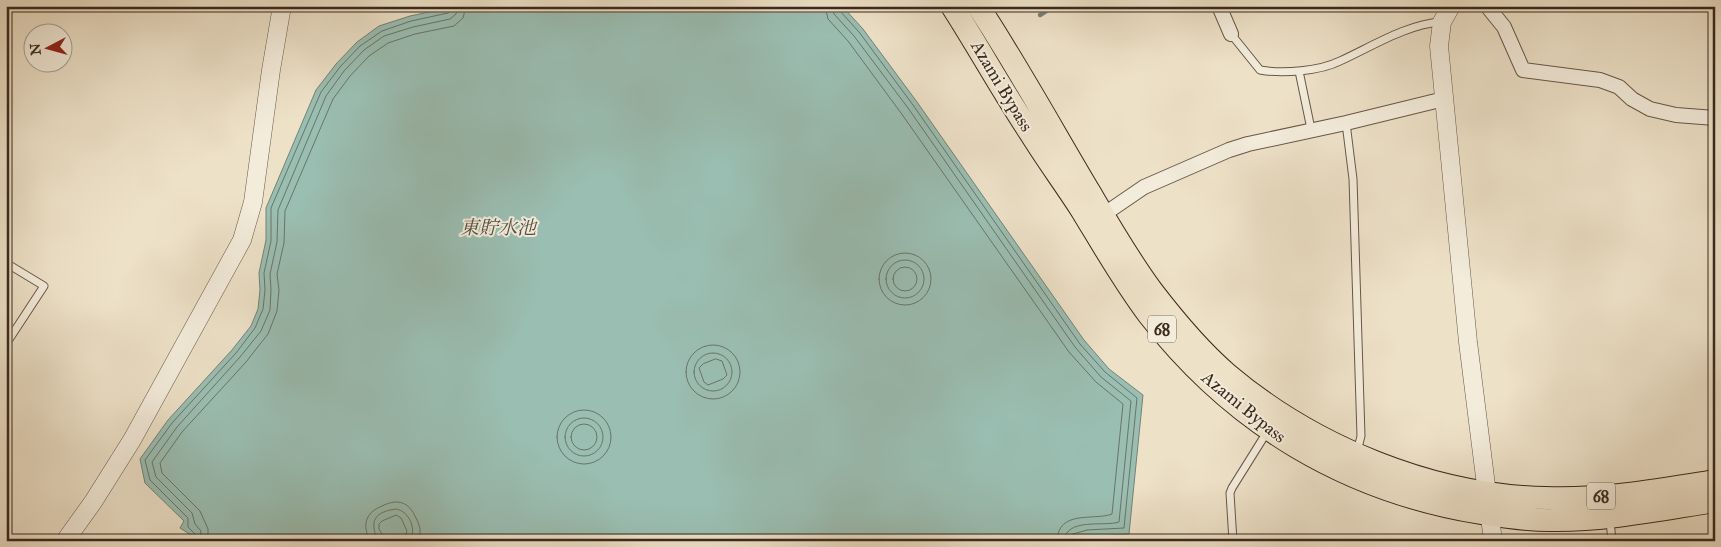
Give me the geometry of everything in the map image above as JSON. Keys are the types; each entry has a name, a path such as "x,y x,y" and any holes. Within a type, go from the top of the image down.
{"main road":[{"name":"Azami Bypass","path":"952,6 1030,134 1149,314 1187,358 1208,378 1246,412 1299,450 1367,482 1415,499 1444,507 1489,514 1552,521 1609,518 1715,501"},
{"name":"Azami Bypass","path":"978,6 1103,215 1152,291 1181,328 1212,360 1265,403 1338,446 1393,469 1446,484 1486,492 1526,497 1570,498 1629,493 1715,481"}],"street":[{"path":"65,541 93,502 132,440 242,240 253,202 270,70 282,6"},
{"path":"1219,6 1231,34"},
{"path":"1451,6 1442,22 1439,46 1468,342 1493,541"},
{"path":"1487,6 1504,27 1523,70 1600,80 1619,87 1632,99 1650,109 1676,115 1715,118"},
{"path":"1103,215 1144,187 1229,150 1311,129 1346,123 1444,99"}],"lane":[{"path":"1231,34 1260,70 1299,71 1338,62 1373,44 1427,24 1442,22"},
{"path":"1299,71 1311,129"},
{"path":"1346,123 1353,179 1360,436 1359,444 1354,453"},
{"path":"6,264 44,286 6,344"},
{"path":"1233,541 1230,493 1268,429"},
{"path":"1609,518 1612,541"}],"water":[{"name":"東貯水池","path":"458,6 842,6 863,29 917,102 1084,340 1109,369 1143,395 1129,534 1021,541 187,541 191,535 180,528 184,521 145,483 140,459 168,420 232,350 251,326 258,309 259,273 266,240 266,208 316,90 336,64 357,42 379,26 410,16"}],"waterway":[{"path":"1040,15 1054,6"}]}
